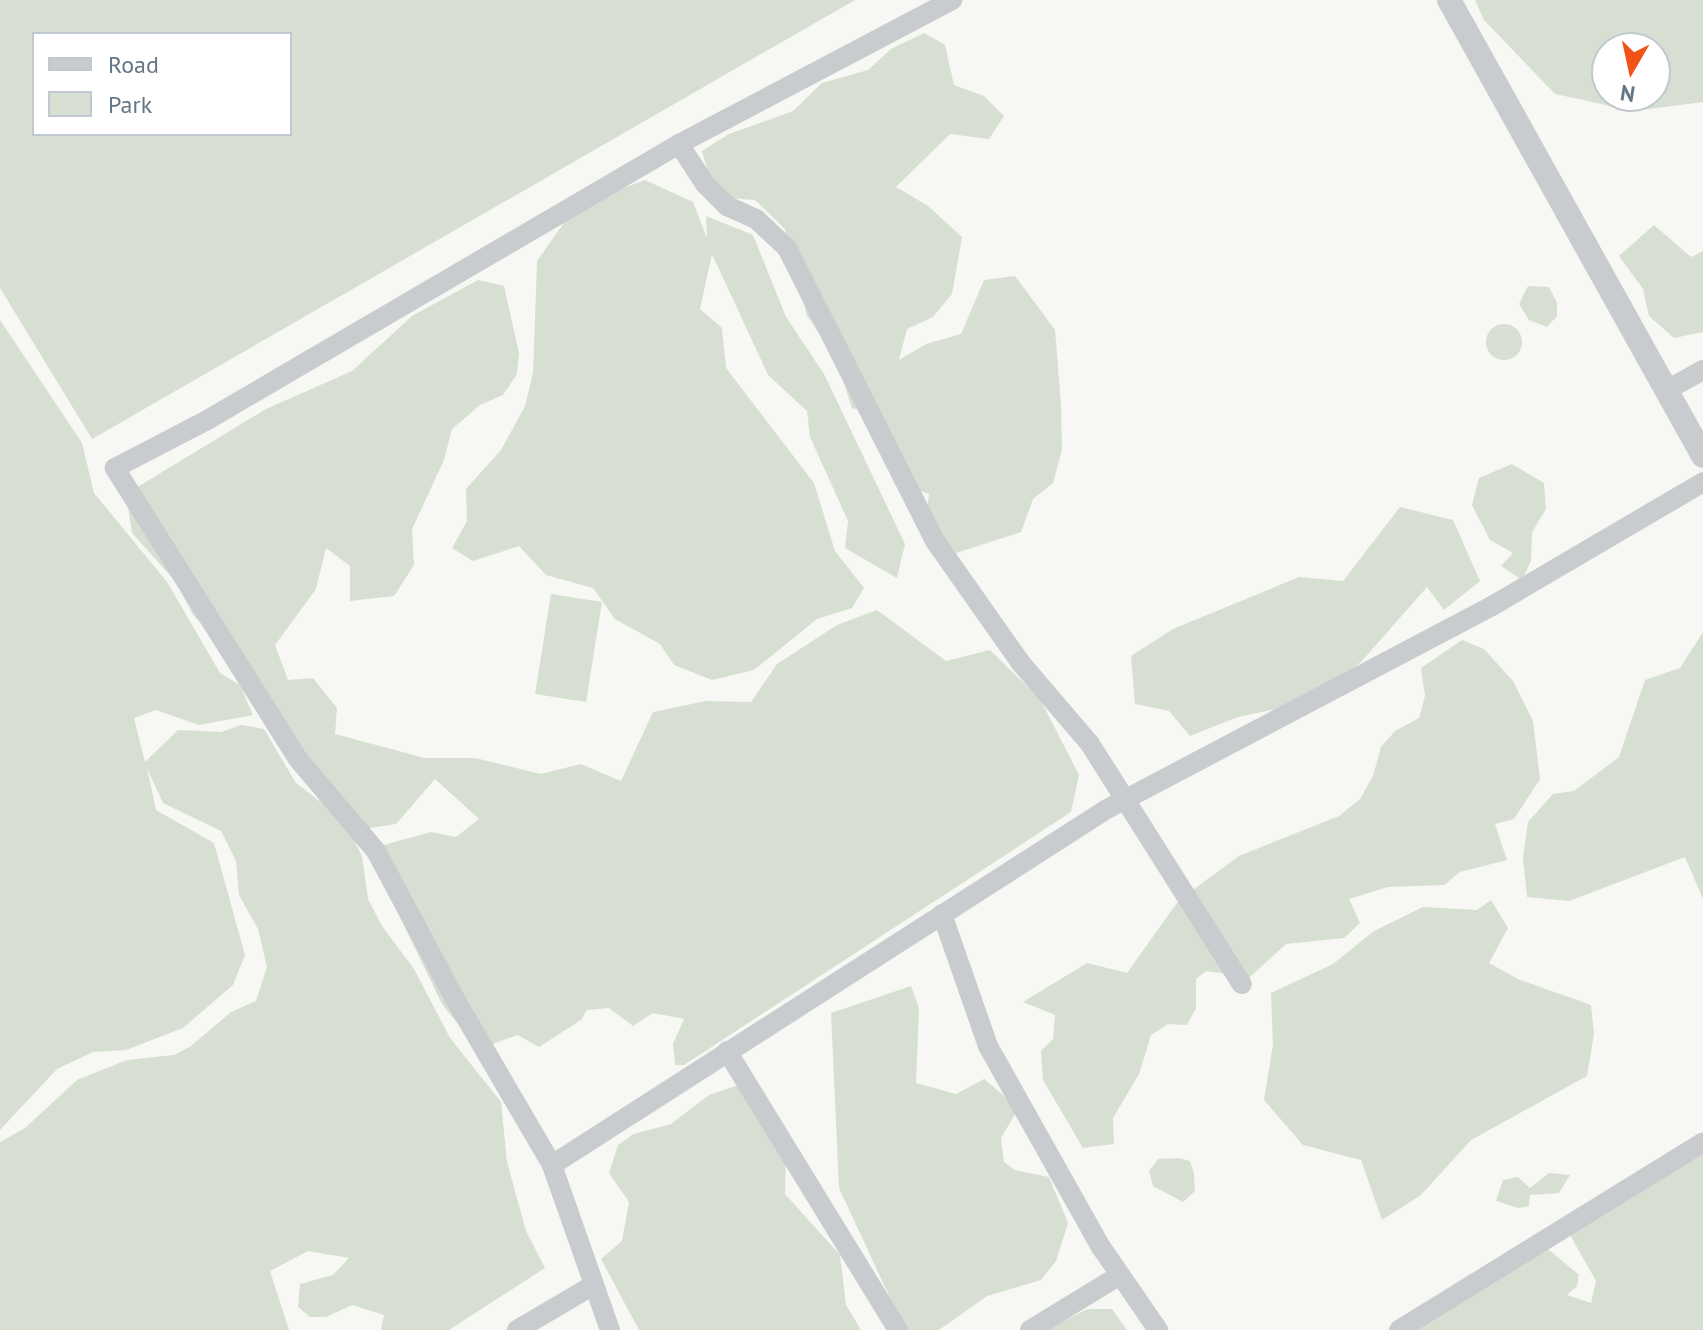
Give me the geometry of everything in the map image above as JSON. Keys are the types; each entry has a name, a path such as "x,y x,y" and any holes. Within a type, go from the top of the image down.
{"street":[{"path":"610,1330 552,1165 455,999 376,851 298,759 115,468 209,419 679,144 952,0"},
{"path":"1449,0 1703,456"},
{"path":"679,144 705,184 727,206 756,219 787,248 935,541 1020,662 1090,744 1242,984"},
{"path":"1667,390 1703,370"},
{"path":"552,1165 1125,800 1492,606 1703,482"},
{"path":"942,914 988,1046 1120,1275 1158,1330"},
{"path":"727,1051 898,1330"},
{"path":"1399,1330 1703,1142"},
{"path":"1030,1330 1120,1275"},
{"path":"517,1330 592,1286"}],"green space":[{"path":"0,0 855,0 92,439 0,288"},
{"path":"1475,0 1703,0 1703,102 1671,106 1671,32 1591,32 1591,102 1555,94 1484,20"},
{"path":"924,33 945,45 954,85 984,96 1004,116 989,139 950,134 896,187 928,206 962,237 952,294 933,317 907,329 899,360 926,344 961,334 984,280 1015,276 1055,330 1061,404 1062,450 1053,483 1033,499 1021,532 950,555 926,517 929,494 901,484 880,415 852,408 835,356 807,316 785,229 755,200 715,197 702,151 729,134 793,111 822,83 868,70 891,49"},
{"path":"645,180 693,202 707,238 706,216 753,235 786,317 824,374 905,544 897,578 845,548 848,521 810,437 807,411 768,375 712,254 700,309 722,328 726,368 814,483 835,551 864,588 852,608 817,619 754,670 712,680 674,665 660,644 615,619 593,588 546,575 519,546 473,561 452,548 467,521 466,489 501,450 525,406 533,373 537,261 576,206"},
{"path":"1654,225 1691,257 1703,251 1703,332 1674,338 1649,316 1643,289 1619,256"},
{"path":"478,280 504,286 519,353 517,374 503,395 480,405 452,429 444,460 412,529 414,565 394,596 350,601 350,566 326,548 316,589 275,645 288,680 313,678 337,708 335,734 425,758 475,758 541,774 581,764 621,781 653,712 706,701 751,702 777,664 837,625 877,610 946,661 990,650 1040,699 1079,775 1071,812 684,1065 675,1065 673,1044 684,1019 653,1013 633,1026 609,1008 587,1010 581,1020 539,1047 518,1035 492,1044 458,1024 442,1004 394,905 380,846 431,832 456,837 479,819 435,779 396,824 363,829 317,780 226,650 193,615 176,582 132,533 126,494 266,409 352,371 412,316"},
{"path":"1528,286 1549,287 1557,303 1557,316 1547,327 1529,320 1519,304"},
{"path":"0,320 82,443 94,493 167,582 220,673 240,685 253,715 199,725 156,710 134,718 145,762 178,730 221,732 241,725 264,729 296,783 343,819 362,856 368,899 382,926 414,969 450,1038 501,1102 507,1162 526,1231 545,1268 449,1330 381,1330 384,1315 352,1305 326,1317 310,1317 298,1307 300,1284 333,1275 349,1258 308,1251 270,1271 289,1330 0,1330 0,1142 25,1128 77,1080 127,1060 174,1055 191,1046 231,1012 256,1001 267,967 258,929 239,895 236,861 221,831 163,803 147,768 156,810 214,843 245,955 233,985 183,1028 126,1050 93,1052 57,1069 0,1130"},
{"path":"1504,324 1517,329 1522,342 1517,355 1504,360 1491,355 1486,342 1491,329"},
{"path":"1512,464 1544,483 1546,509 1532,532 1531,561 1522,580 1501,566 1513,553 1490,540 1472,505 1479,478"},
{"path":"1400,507 1453,520 1480,581 1444,610 1427,587 1361,662 1309,702 1238,717 1190,736 1169,711 1135,704 1131,656 1173,629 1299,577 1343,581"},
{"path":"551,594 602,602 586,702 535,694"},
{"path":"1703,632 1703,899 1685,857 1569,901 1527,897 1523,858 1528,822 1553,794 1574,791 1619,757 1645,680 1680,668"},
{"path":"1462,640 1484,649 1513,681 1533,721 1540,779 1514,819 1495,824 1507,860 1460,872 1444,885 1388,887 1349,899 1360,923 1344,938 1286,944 1250,977 1206,971 1196,979 1196,1008 1187,1025 1168,1024 1151,1035 1139,1074 1113,1118 1114,1144 1083,1148 1043,1080 1041,1051 1053,1039 1055,1015 1023,1002 1087,963 1127,973 1179,900 1239,856 1339,816 1360,799 1373,776 1381,747 1395,731 1419,718 1425,696 1421,668"},
{"path":"1491,900 1508,928 1489,963 1518,979 1591,1005 1594,1034 1587,1076 1471,1140 1421,1195 1382,1220 1361,1160 1303,1145 1264,1100 1273,1044 1271,993 1333,964 1374,931 1423,907 1477,910"},
{"path":"911,986 919,1008 916,1083 956,1094 984,1079 1002,1094 1017,1111 1001,1138 1004,1162 1015,1170 1049,1177 1068,1223 1056,1261 1041,1280 987,1296 939,1330 905,1330 839,1188 831,1013"},
{"path":"744,1083 786,1148 785,1194 840,1255 846,1305 861,1330 639,1330 601,1259 622,1241 629,1202 609,1173 618,1145 634,1134 671,1124 709,1095"},
{"path":"1703,1142 1703,1330 1401,1330 1547,1248 1579,1275 1577,1286 1567,1295 1591,1303 1596,1281 1570,1235"},
{"path":"1158,1159 1190,1161 1194,1173 1195,1191 1183,1202 1153,1186 1149,1171"},
{"path":"1549,1173 1570,1175 1559,1193 1530,1195 1529,1206 1518,1208 1496,1201 1503,1180 1518,1177 1530,1188"},
{"path":"1088,1309 1112,1309 1127,1330 1044,1330"}]}
